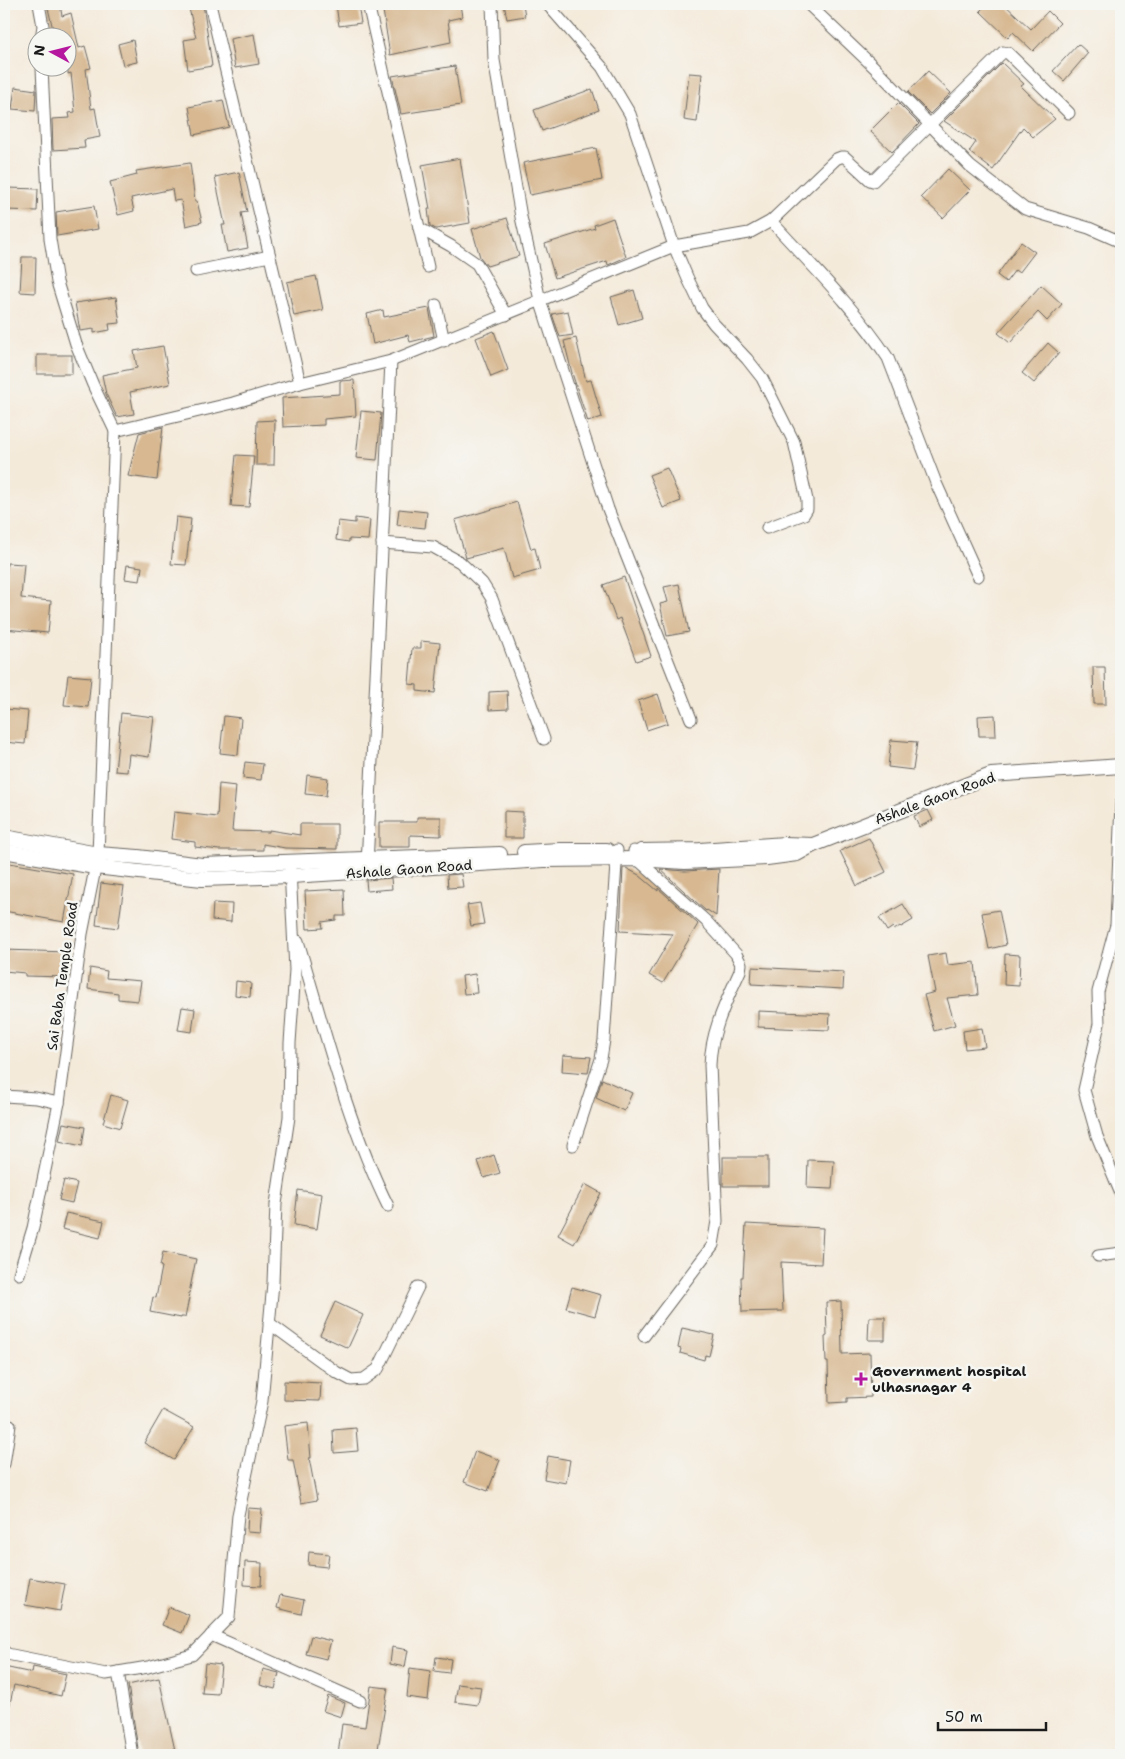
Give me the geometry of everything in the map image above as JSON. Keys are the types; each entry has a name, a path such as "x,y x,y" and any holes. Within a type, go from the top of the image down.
{"street":[{"path":"39,4 43,28"},
{"path":"210,4 300,383"},
{"path":"368,4 428,266"},
{"path":"492,4 494,60 521,218 540,300 608,509 691,719"},
{"path":"547,4 602,67 630,114 674,246 702,308 762,378 794,442 807,500 807,509 804,514 767,528"},
{"path":"808,4 874,67 970,166 1025,209 1089,228 1121,242"},
{"path":"42,78 50,239 57,282 76,344 115,430 232,403 300,383 391,361 674,246 749,233 771,221 836,159 841,157 845,157 873,181 1000,54 1005,52 1069,113"},
{"path":"771,221 855,314 876,339 888,358 936,483 978,576"},
{"path":"419,228 451,246 477,264 506,315"},
{"path":"196,271 270,256"},
{"path":"436,305 444,341"},
{"path":"367,866 391,361"},
{"name":"Sai Baba Temple Road","path":"19,1274 33,1228 59,1103 82,934 97,861 115,430"},
{"path":"382,543 433,546 460,562 482,582 492,599 544,739"},
{"name":"Ashale Gaon Road","path":"202,872 248,862 367,866 508,862 617,855 636,855 685,862 767,858 797,854 813,845 991,775 1121,766"},
{"path":"1121,803 1116,925 1098,992 1099,1024 1084,1090 1097,1136 1121,1194"},
{"name":"Ashale Gaon Road","path":"4,837 97,861"},
{"name":"Ashale Gaon Road","path":"4,851 202,872 291,876 367,866"},
{"path":"573,1145 601,1059 604,1040 617,855"},
{"path":"636,855 706,921 736,954 741,964 740,971 718,1020 711,1048 716,1234 712,1245 644,1336"},
{"path":"4,1651 7,1654 106,1674 148,1667 192,1656 229,1617 238,1515 262,1401 273,1283 276,1204 289,1117 290,1043 295,970 290,862"},
{"path":"293,923 341,1085 373,1176 388,1206"},
{"path":"4,1096 36,1098 59,1103"},
{"path":"1098,1256 1121,1253"},
{"path":"269,1323 336,1372 351,1380 364,1379 378,1369 418,1288"},
{"path":"4,1464 10,1425"},
{"path":"211,1635 360,1700"},
{"path":"118,1672 132,1755"}],"building":[{"path":"47,4 60,4 62,16 71,13 74,28 53,28"},
{"path":"188,4 203,4 212,66 188,70 184,40 196,38"},
{"path":"336,4 358,4 361,23 339,26"},
{"path":"382,4 460,4 462,17 448,20 451,42 390,55"},
{"path":"504,4 523,4 525,16 507,19"},
{"path":"987,4 1004,4 1031,29 1048,11 1060,23 1033,51 1013,32 1008,38 980,11"},
{"path":"254,34 259,64 235,68 230,39"},
{"path":"133,40 137,62 123,65 118,44"},
{"path":"78,44 79,48 85,46 91,68 86,69 91,109 95,108 100,137 84,140 85,148 53,150 52,119 70,118 69,113 75,112 72,78 78,78"},
{"path":"1078,44 1088,53 1064,81 1053,71"},
{"path":"1002,63 1024,84 1021,86 1055,119 1033,137 1023,127 993,170 969,152 976,142 944,121"},
{"path":"455,66 461,105 401,114 392,76"},
{"path":"928,71 951,93 930,114 908,92"},
{"path":"689,73 702,74 697,122 684,120"},
{"path":"15,87 36,90 35,111 12,109"},
{"path":"592,89 599,110 542,131 534,110"},
{"path":"223,100 229,127 194,135 189,107"},
{"path":"898,103 919,124 892,152 870,131"},
{"path":"596,148 602,180 530,195 523,163"},
{"path":"460,158 470,223 436,229 430,226 428,209 430,209 422,165"},
{"path":"190,163 195,201 197,201 202,222 186,226 181,200 174,201 172,189 131,198 134,211 118,215 110,182 137,175 136,171"},
{"path":"948,169 970,190 943,218 921,197"},
{"path":"239,172 247,212 241,213 248,248 227,252 222,225 225,225 215,177"},
{"path":"7,188 38,189 37,211 6,210"},
{"path":"94,206 98,229 57,236 56,212"},
{"path":"507,218 519,256 487,266 480,257 472,229"},
{"path":"613,218 626,257 608,265 607,261 555,278 545,244 595,228 594,225"},
{"path":"1021,242 1035,252 1019,273 1015,270 1006,282 997,275"},
{"path":"22,257 36,257 35,293 20,292"},
{"path":"316,276 323,310 294,316 287,282"},
{"path":"1041,285 1062,304 1047,321 1038,312 1010,343 998,333"},
{"path":"634,290 642,318 619,325 611,297"},
{"path":"116,297 120,323 109,324 110,330 94,333 94,329 80,331 75,303"},
{"path":"429,308 434,336 410,342 408,335 373,344 367,314 383,310 384,317"},
{"path":"568,311 573,335 560,337 552,314"},
{"path":"494,331 508,370 491,377 476,338"},
{"path":"576,338 586,381 591,380 602,417 588,422 564,341"},
{"path":"1048,343 1059,353 1034,383 1022,373"},
{"path":"163,346 170,384 130,392 134,414 117,417 106,394 102,375 137,368 134,351"},
{"path":"37,355 72,355 72,374 37,374"},
{"path":"354,380 356,416 324,419 324,425 283,427 282,398 340,394 340,381"},
{"path":"361,411 381,413 377,460 356,458"},
{"path":"275,420 274,465 256,465 257,421"},
{"path":"163,427 157,480 128,476 139,433"},
{"path":"236,455 254,456 249,507 231,506"},
{"path":"667,468 681,501 663,508 649,475"},
{"path":"517,502 531,549 535,548 540,570 512,578 504,548 466,558 455,520"},
{"path":"399,509 427,512 425,528 397,525"},
{"path":"176,517 191,519 186,565 171,564"},
{"path":"355,518 370,520 368,540 349,539 349,542 336,540 338,521 355,523"},
{"path":"7,563 24,564 21,598 51,601 48,633 4,629"},
{"path":"127,565 142,567 140,581 125,579"},
{"path":"624,577 651,656 636,661 620,618 616,620 603,585"},
{"path":"679,584 689,632 667,636 660,604 668,602 664,587"},
{"path":"421,641 440,643 435,693 417,691 417,685 409,684 412,648 421,648"},
{"path":"1093,667 1105,667 1106,704 1094,704"},
{"path":"68,675 91,677 88,707 64,705"},
{"path":"507,691 508,709 489,710 489,692"},
{"path":"658,694 668,723 647,730 638,701"},
{"path":"5,709 28,711 25,744 4,742"},
{"path":"121,713 154,717 149,757 129,754 127,772 115,771"},
{"path":"995,715 996,736 979,736 978,716"},
{"path":"224,716 241,718 238,755 220,753"},
{"path":"891,740 917,742 913,770 888,767"},
{"path":"245,762 263,764 261,780 243,778"},
{"path":"307,775 328,778 326,796 305,794"},
{"path":"219,784 236,786 232,831 269,832 269,830 300,835 300,824 337,824 337,849 285,848 263,844 263,850 219,850 195,847 195,842 171,839 174,812 217,817"},
{"path":"928,810 933,820 919,827 914,816"},
{"path":"504,811 523,812 523,838 504,838"},
{"path":"417,817 441,817 441,836 410,835 410,847 379,847 379,822 417,822"},
{"path":"869,838 886,872 857,886 840,851"},
{"path":"4,862 73,874 64,922 4,911"},
{"path":"623,868 639,875 658,891 658,888 698,924 663,983 649,975 673,934 620,931"},
{"path":"660,869 685,871 719,869 716,916 706,911"},
{"path":"461,874 463,887 448,888 447,875"},
{"path":"391,878 392,889 367,891 366,880"},
{"path":"101,883 124,886 118,928 96,925"},
{"path":"344,889 345,916 336,916 336,920 322,922 323,928 307,929 305,891"},
{"path":"213,903 232,904 231,922 212,920"},
{"path":"480,903 484,924 471,926 467,905"},
{"path":"903,904 913,920 894,930 893,927 887,931 879,918"},
{"path":"999,910 1006,945 989,949 982,913"},
{"path":"4,950 68,952 67,977 25,976 25,973 4,971"},
{"path":"946,953 948,965 975,962 978,995 947,998 955,1025 934,1031 924,995 935,992 928,956"},
{"path":"1005,954 1020,955 1019,986 1004,985"},
{"path":"752,967 844,972 843,989 751,984"},
{"path":"90,968 107,971 106,978 141,981 138,1001 118,999 118,993 88,989"},
{"path":"475,974 477,993 464,994 462,976"},
{"path":"236,981 251,983 250,997 235,995"},
{"path":"182,1007 195,1009 192,1032 178,1030"},
{"path":"758,1011 830,1014 829,1030 758,1027"},
{"path":"982,1028 985,1047 965,1049 963,1031"},
{"path":"563,1055 591,1057 588,1073 562,1071"},
{"path":"602,1079 632,1093 624,1111 596,1098"},
{"path":"111,1095 128,1100 120,1128 103,1123"},
{"path":"63,1123 85,1127 82,1146 59,1141"},
{"path":"494,1155 500,1173 484,1178 478,1161"},
{"path":"723,1157 768,1157 768,1186 723,1186"},
{"path":"808,1160 834,1161 832,1189 807,1188"},
{"path":"64,1180 77,1183 72,1203 59,1200"},
{"path":"585,1184 601,1193 574,1244 558,1235"},
{"path":"298,1190 322,1194 317,1229 294,1225"},
{"path":"66,1213 104,1221 100,1238 62,1229"},
{"path":"746,1224 823,1228 821,1264 781,1262 783,1311 742,1312 741,1277 743,1277"},
{"path":"163,1252 196,1259 185,1317 181,1318 150,1312 153,1297 156,1298"},
{"path":"572,1287 601,1295 595,1316 566,1308"},
{"path":"841,1301 842,1354 870,1353 871,1397 847,1398 847,1402 829,1403 825,1337 827,1336 826,1302"},
{"path":"335,1302 363,1315 348,1348 320,1335"},
{"path":"869,1317 885,1317 885,1340 868,1340"},
{"path":"682,1328 714,1335 709,1356 705,1355 704,1360 680,1353 681,1349 678,1348"},
{"path":"284,1381 321,1383 320,1401 284,1400"},
{"path":"163,1410 194,1427 174,1460 144,1443"},
{"path":"308,1423 311,1458 309,1458 317,1500 301,1503 293,1460 288,1460 284,1426"},
{"path":"356,1428 358,1451 334,1453 333,1430"},
{"path":"475,1451 500,1460 488,1491 464,1482"},
{"path":"548,1456 570,1460 566,1483 544,1479"},
{"path":"248,1508 262,1509 260,1533 247,1532"},
{"path":"309,1552 329,1554 327,1567 308,1565"},
{"path":"245,1562 262,1563 261,1586 244,1585"},
{"path":"30,1578 65,1584 60,1611 25,1605"},
{"path":"280,1595 304,1600 301,1614 277,1608"},
{"path":"169,1607 189,1615 182,1633 162,1625"},
{"path":"311,1636 331,1641 326,1659 306,1654"},
{"path":"392,1647 408,1650 405,1667 390,1664"},
{"path":"436,1657 451,1659 449,1673 434,1671"},
{"path":"205,1663 221,1665 218,1694 202,1693"},
{"path":"4,1667 32,1673 33,1667 66,1674 61,1696 14,1685 9,1708 4,1708"},
{"path":"410,1668 431,1671 428,1700 407,1697"},
{"path":"263,1669 279,1673 275,1689 260,1685"},
{"path":"159,1678 176,1755 139,1755 128,1685"},
{"path":"458,1684 481,1687 478,1705 455,1702"},
{"path":"371,1686 388,1688 377,1755 338,1755 342,1724 365,1727"},
{"path":"328,1696 345,1703 341,1717 323,1711"}],"place":[{"name":"Government hospital ulhasnagar 4","path":"861,1379"}]}
